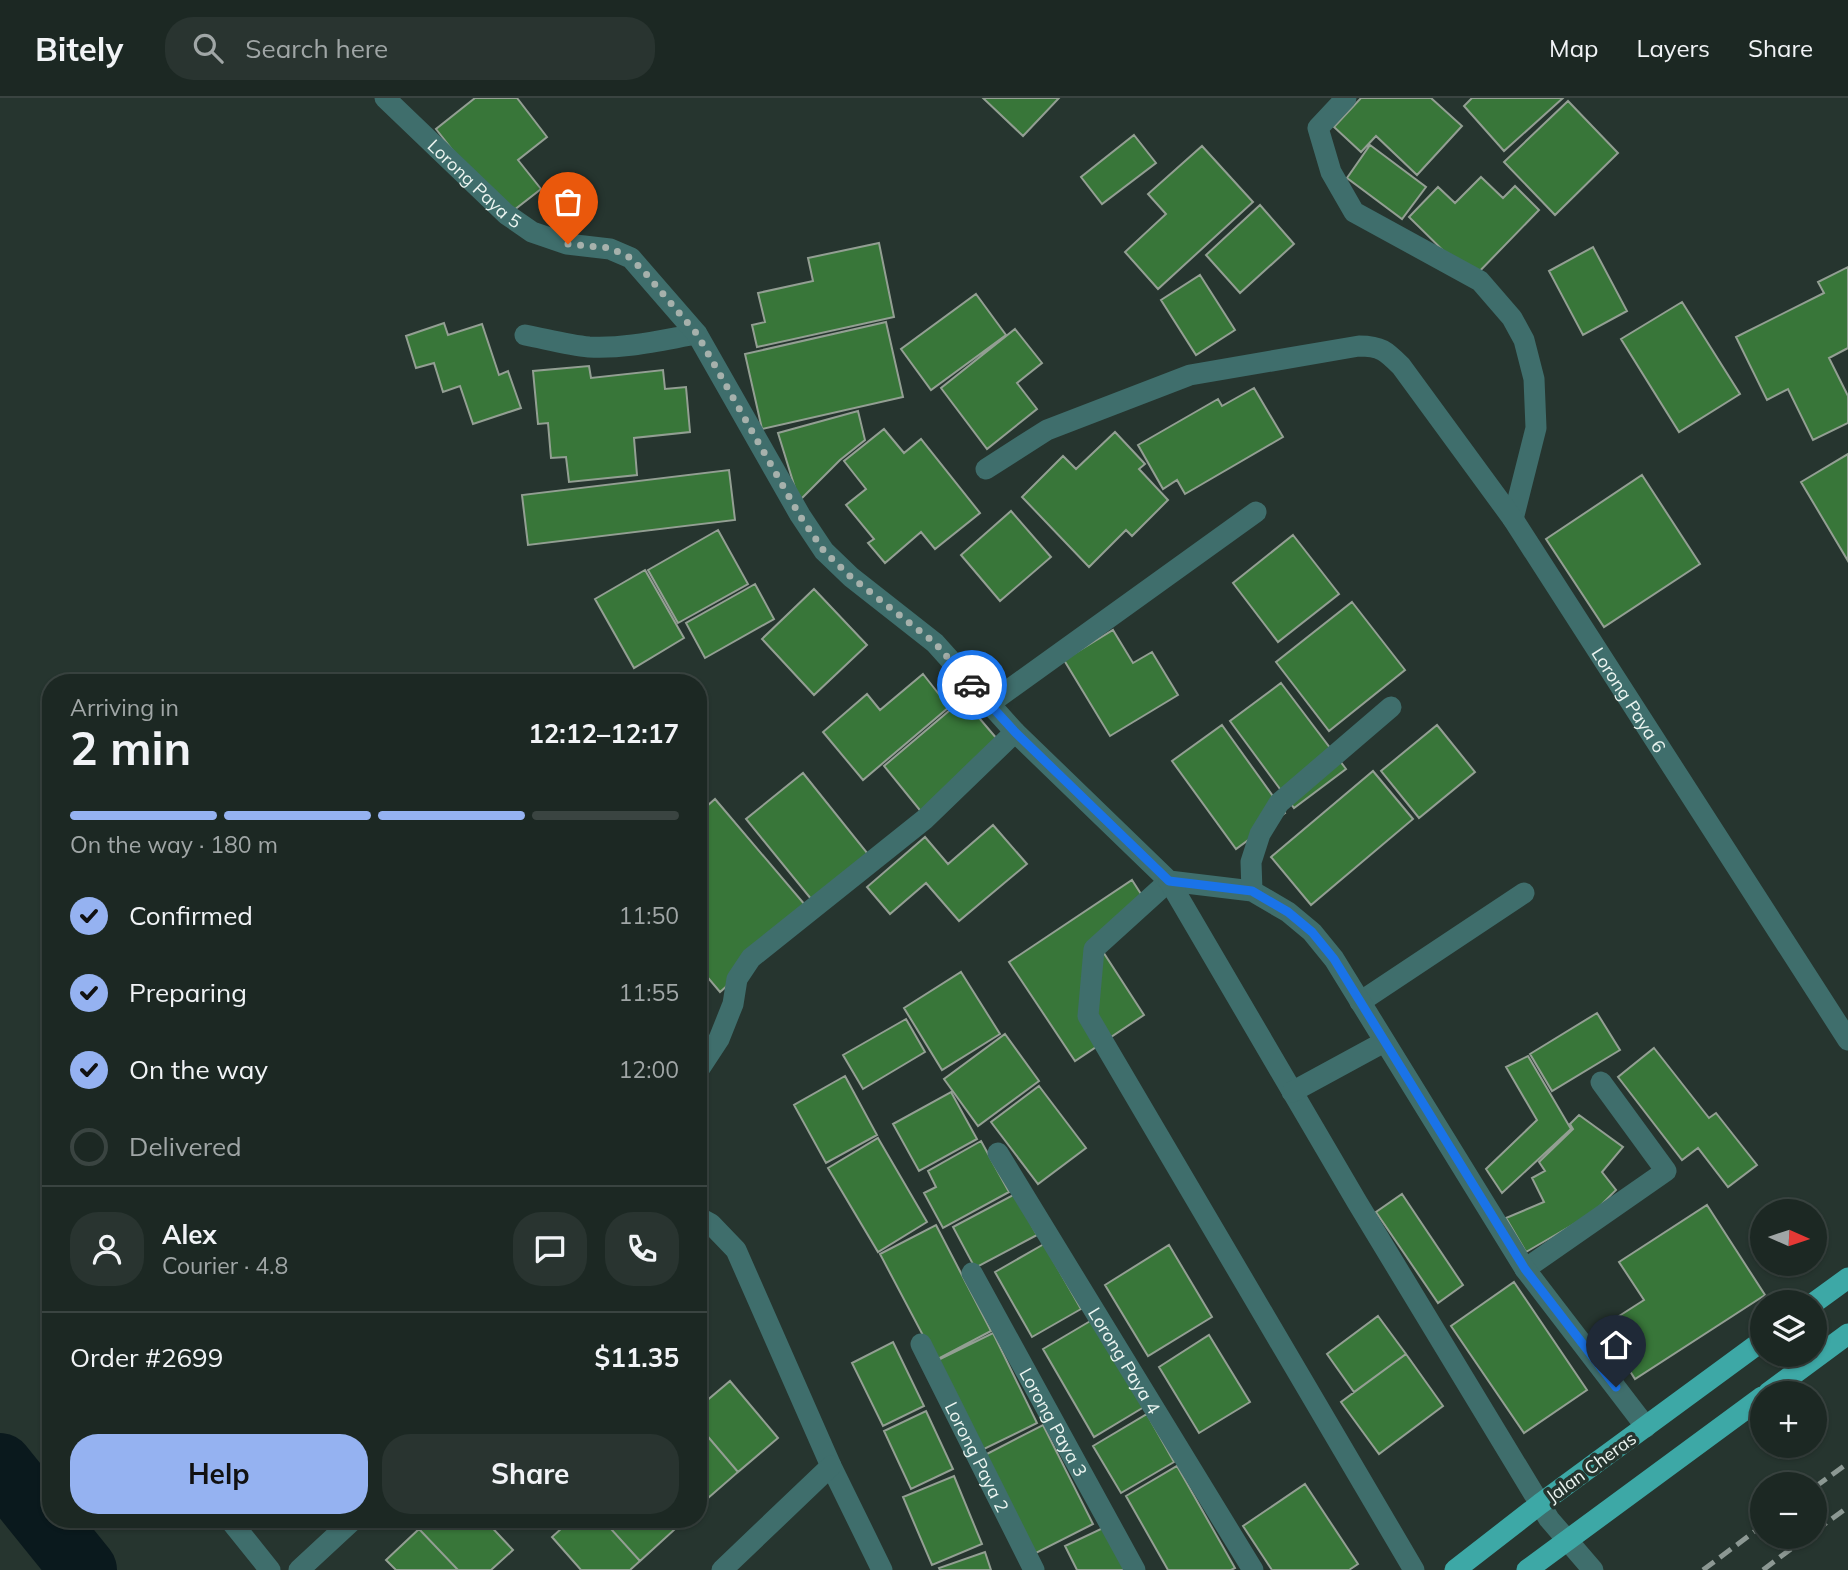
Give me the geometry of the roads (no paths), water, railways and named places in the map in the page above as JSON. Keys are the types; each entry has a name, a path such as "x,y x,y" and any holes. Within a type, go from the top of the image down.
{"main road":[{"path":"1827,1293 1848,1278"},
{"path":"1784,1381 1848,1334"},
{"name":"Jalan Cheras","path":"1455,1570 1750,1350"},
{"path":"1527,1570 1750,1406"}],"street":[{"name":"Lorong Paya 5","path":"385,98 506,214 532,232 568,244 610,248 631,258 697,334 800,516 824,551 851,577 935,643 1015,732 1169,881 1292,1092 1540,1504 1594,1570"},
{"path":"1346,98 1318,128 1331,172 1354,212 1480,281 1512,317 1524,340 1534,379 1536,428 1513,519"},
{"path":"525,335 575,345 606,347 697,334"},
{"name":"Lorong Paya 6","path":"986,469 1047,430 1190,375 1359,346 1376,346 1388,352 1513,519 1848,1041"},
{"path":"989,704 1256,512"},
{"path":"1252,891 1251,862 1260,834 1279,803 1391,707"},
{"path":"707,1057 719,1039 733,1004 737,979 751,958 925,819 1015,732"},
{"path":"1414,1570 1088,1016 1094,949 1169,881 1252,891 1288,912 1312,932 1334,959 1525,1269 1646,1427"},
{"path":"1360,1002 1524,893"},
{"path":"1292,1092 1384,1042"},
{"path":"1525,1269 1666,1171 1601,1082"},
{"name":"Lorong Paya 4","path":"998,1153 1252,1570"},
{"path":"707,1222 736,1250 831,1466 882,1570"},
{"name":"Lorong Paya 3","path":"972,1273 1135,1570"},
{"name":"Lorong Paya 2","path":"921,1344 1034,1570"},
{"path":"722,1570 831,1466"},
{"path":"236,1528 270,1570"},
{"path":"299,1570 344,1528"}],"waterway":[{"path":"0,1466 42,1518"},
{"path":"50,1528 84,1570"}],"railway":[{"path":"1827,1478 1848,1463"},
{"path":"1827,1522 1848,1507"},
{"path":"1703,1570 1750,1535"},
{"path":"1763,1570 1791,1549"}]}
